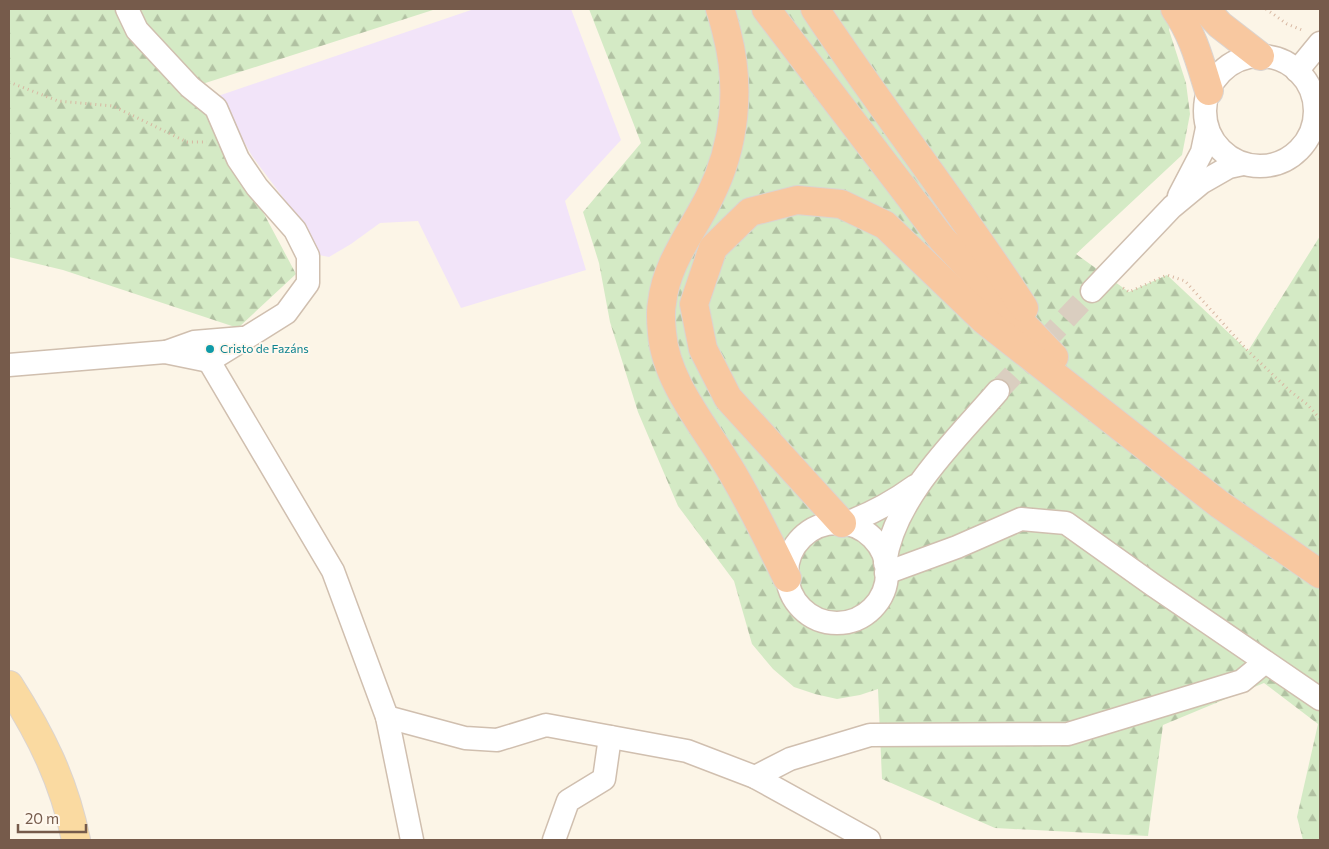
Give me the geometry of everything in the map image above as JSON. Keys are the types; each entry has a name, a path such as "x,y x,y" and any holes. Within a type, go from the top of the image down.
{"highway":[{"path":"720,9 732,52 735,89 732,128 725,161 711,194 678,251 668,277 662,303 662,335 670,368 681,391 733,472 787,578"},
{"path":"766,9 942,239 1060,364 1139,441"},
{"path":"815,9 858,74 987,250 1060,364"},
{"path":"1175,9 1194,43 1209,91"},
{"path":"1205,9 1220,25 1260,56"},
{"path":"844,523 728,398 703,349 694,304 713,248 750,212 797,200 841,204 885,225 984,320 1219,504 1320,574"}],"main road":[{"path":"9,685 30,718 59,777 76,840"}],"street":[{"path":"127,9 136,30 190,87 216,108 238,159 257,187 296,230 308,256 308,283 286,313 209,361 165,352"},
{"path":"1298,71 1312,37"},
{"path":"1172,207 1202,152 1207,128 1205,109 1209,91 1217,76 1229,66 1244,58 1260,56 1274,58 1286,63 1298,71 1309,85 1315,103 1315,122 1308,140 1296,154 1280,163 1261,167 1243,164 1231,159 1213,140 1207,128"},
{"path":"1099,283 1172,207 1201,183 1229,167 1243,164"},
{"path":"9,365 165,352 194,342 246,338"},
{"path":"209,361 332,571 387,717 412,840"},
{"path":"920,482 872,514 844,523 816,528 803,536 793,548 788,563 787,578 791,594 801,608 814,618 831,623 847,622 863,616 875,605 884,590 892,534 920,482 998,391"},
{"path":"886,568 957,547 1021,520 1066,523 1152,585 1320,699"},
{"path":"844,523 860,529 872,538 880,550 886,568"},
{"path":"755,777 790,759 870,735 1068,734 1242,681 1265,662"},
{"path":"387,717 466,738 498,740 546,725 687,751 755,777 869,840"},
{"path":"554,840 568,800 604,780 610,737"}],"path":[{"path":"1266,9 1287,24 1312,37"},
{"path":"9,82 58,101 113,106 187,142 230,141"},
{"path":"1099,283 1129,292 1167,275 1185,281 1248,351 1290,391 1308,405 1320,419"}],"shaded area":[{"path":"474,9 571,9 621,140 565,201 586,270 461,308 418,221 380,223 329,257 319,255 305,227 252,156 218,96"}],"green space":[{"path":"9,9 436,9 196,86 296,274 238,328 63,270 9,257"},
{"path":"589,9 1174,9 1169,30 1186,83 1190,114 1182,155 1076,254 1129,292 1167,275 1248,351 1320,236 1320,840 1303,840 1297,817 1318,724 1264,683 1163,725 1148,836 995,828 882,779 878,689 860,695 837,699 794,687 773,669 752,644 734,581 678,506 638,412 610,322 599,263 583,212 641,143"}],"tunnel":[{"path":"998,391 1092,291"}],"place":[{"name":"Cristo de Fazáns","path":"210,349"}]}
